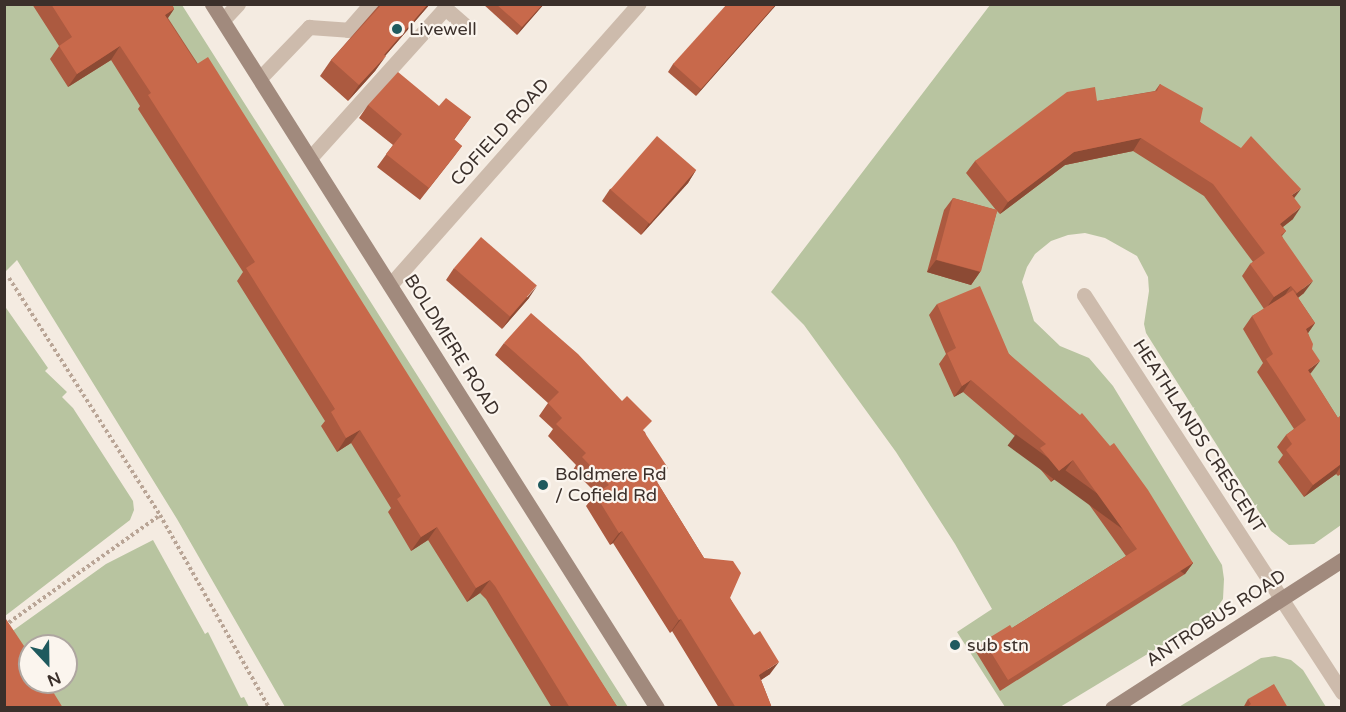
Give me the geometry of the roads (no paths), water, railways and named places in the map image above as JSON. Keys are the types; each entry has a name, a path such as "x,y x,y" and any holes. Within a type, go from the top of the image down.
{"main road":[{"name":"BOLDMERE ROAD","path":"212,4 657,708"},
{"name":"ANTROBUS ROAD","path":"1112,708 1341,560"}],"street":[{"path":"223,20 238,4"},
{"path":"260,78 309,27 348,30 371,4"},
{"name":"COFIELD ROAD","path":"390,285 639,4"},
{"path":"310,158 445,8 468,28"},
{"name":"HEATHLANDS CRESCENT","path":"1084,294 1341,693"}],"place":[{"name":"Livewell","path":"397,29"},
{"name":"Boldmere Rd / Cofield Rd","path":"543,485"},
{"name":"sub stn","path":"955,645"}]}
